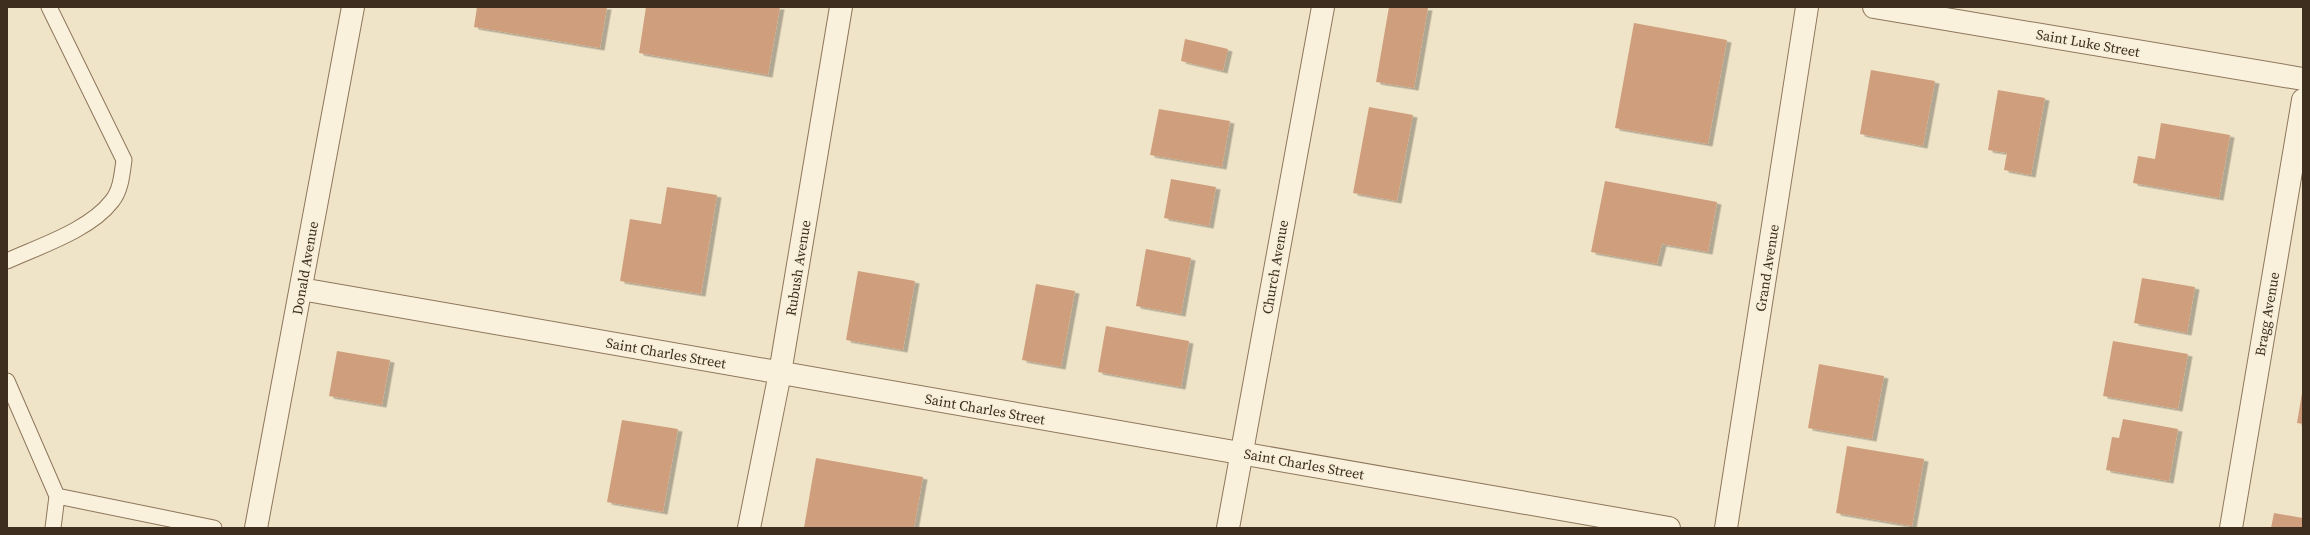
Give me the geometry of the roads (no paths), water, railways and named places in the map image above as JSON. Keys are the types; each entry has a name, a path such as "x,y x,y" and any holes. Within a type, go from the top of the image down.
{"street":[{"name":"Donald Avenue","path":"256,528 353,7"},
{"name":"Rubush Avenue","path":"749,528 780,373 841,7"},
{"name":"Church Avenue","path":"1228,528 1323,7"},
{"name":"Grand Avenue","path":"1726,528 1807,7"},
{"name":"Saint Luke Street","path":"1874,7 2303,79"},
{"name":"Bragg Avenue","path":"2231,528 2303,100"},
{"name":"Saint Charles Street","path":"301,289 1669,528"}],"lane":[{"path":"7,261 88,223 113,201 121,184 124,160 49,7"},
{"path":"7,381 57,496 53,528"},
{"path":"57,496 214,528"}]}
